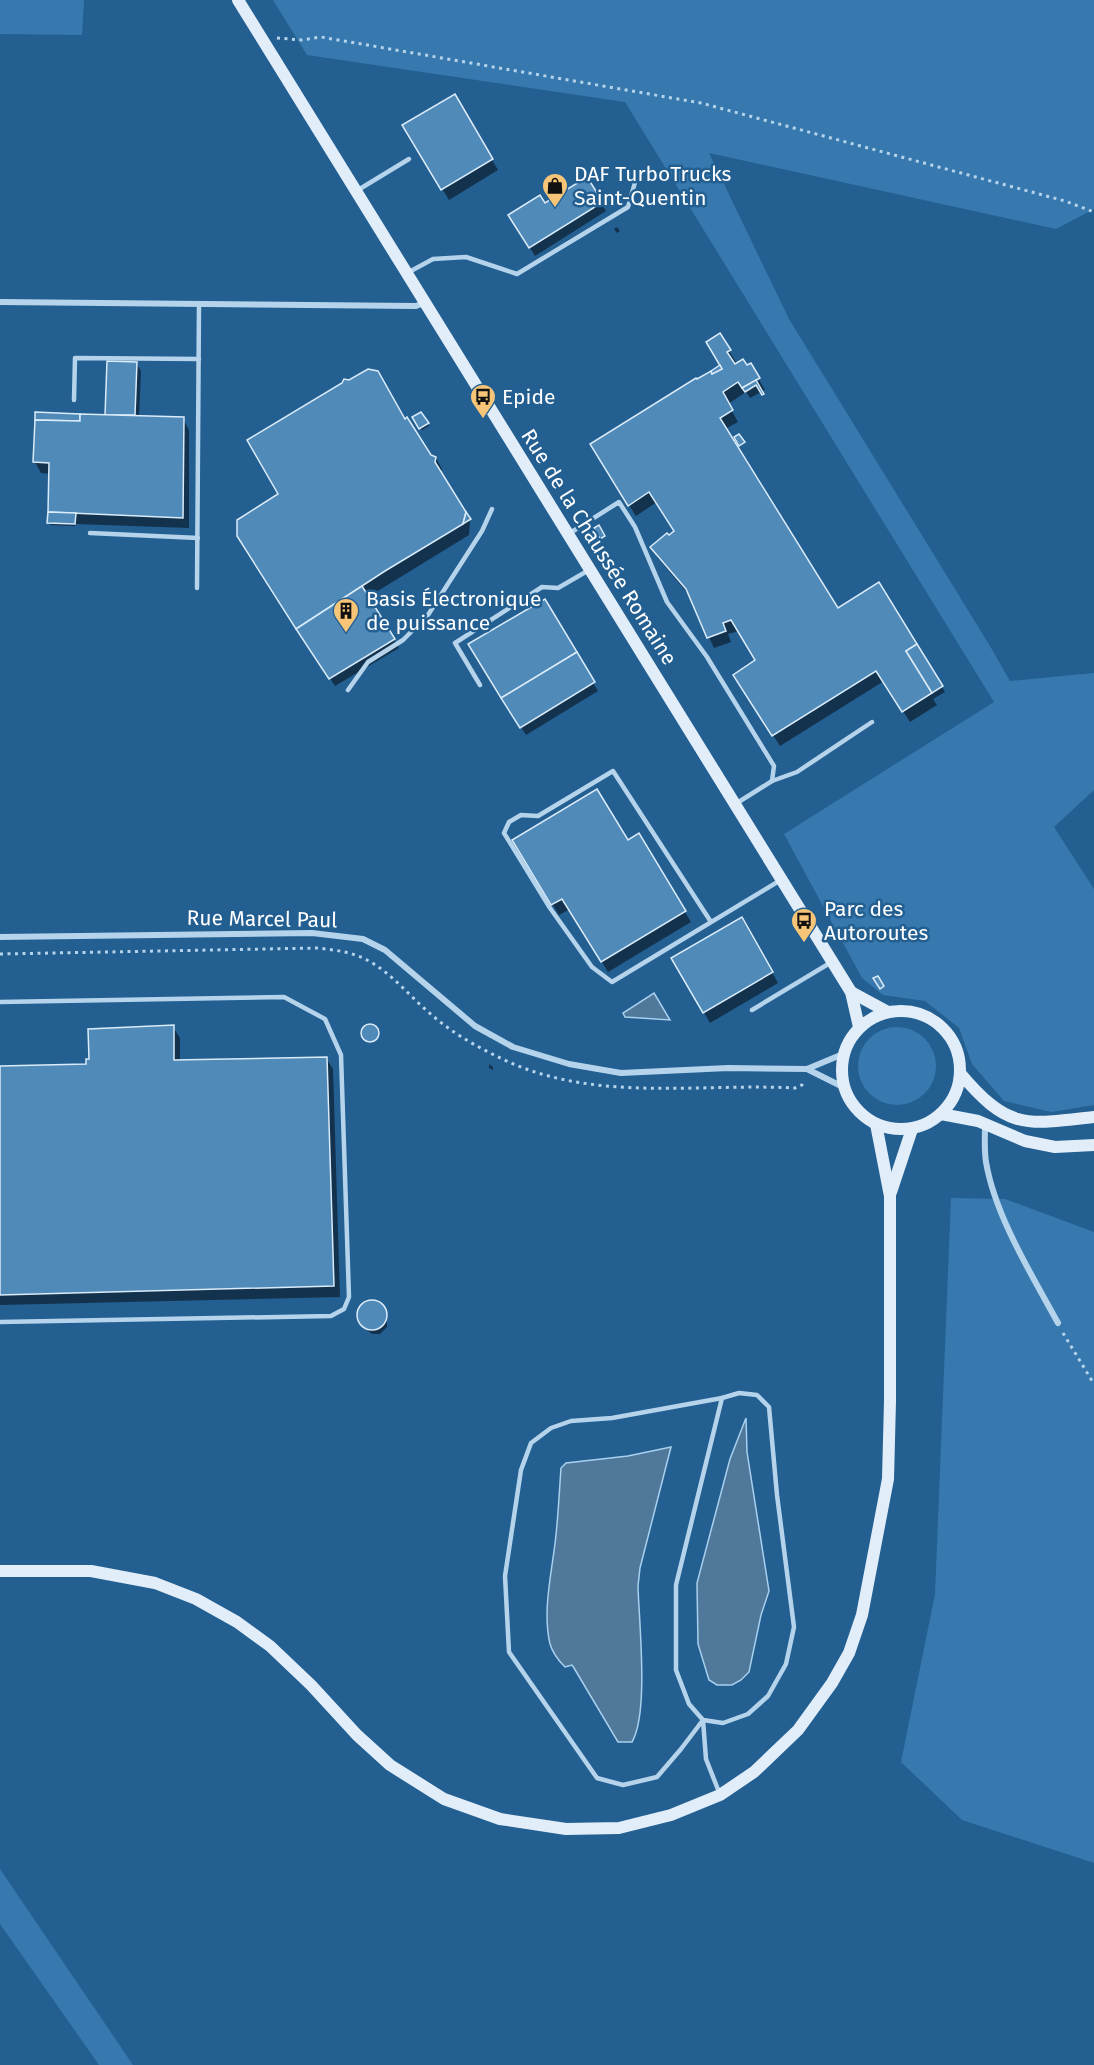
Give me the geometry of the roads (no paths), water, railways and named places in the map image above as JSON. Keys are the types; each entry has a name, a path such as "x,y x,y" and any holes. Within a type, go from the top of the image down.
{"street":[{"name":"Rue de la Chaussée Romaine","path":"238,0 851,992 859,1027"},
{"path":"0,302 416,306 425,302"},
{"name":"Rue Marcel Paul","path":"0,937 312,933 363,939 385,950 475,1026 513,1047 569,1064 621,1072 728,1068 806,1069 843,1054"},
{"name":"Rue de la Chaussée Romaine","path":"851,992 888,1012"},
{"path":"906,1011 924,1015 939,1024 951,1038 958,1055 960,1073 957,1089 951,1102 941,1114 927,1124 912,1129 893,1129 876,1124 856,1109 843,1087 841,1069 843,1054 849,1040 859,1027 871,1018 888,1012 906,1011"},
{"name":"Rue Marcel Paul","path":"806,1069 843,1087"},
{"path":"960,1073 979,1096 998,1111 1020,1121 1039,1124 1094,1120"},
{"path":"941,1114 970,1118 1025,1141 1055,1147 1094,1145"},
{"path":"0,1571 91,1572 155,1583 196,1599 237,1622 270,1646 311,1685 357,1736 390,1765 444,1799 500,1819 566,1829 619,1828 671,1815 720,1795 754,1772 798,1730 820,1701 849,1653 862,1615 888,1479 890,1196 876,1124"},
{"path":"985,1124 986,1161 993,1187 1012,1236 1058,1323"},
{"path":"890,1196 912,1129"}],"lane":[{"path":"356,191 409,159"},
{"path":"406,273 433,259 466,258 517,274 628,207 636,179"},
{"path":"197,588 199,304"},
{"path":"74,400 75,358 199,359"},
{"path":"568,535 619,502 635,528 667,602 707,657 774,766 772,781"},
{"path":"348,690 368,662 403,640 428,615 482,531 492,509"},
{"path":"90,532 198,538"},
{"path":"480,685 454,643 542,588 558,588 590,569"},
{"path":"735,804 772,781 797,772 872,722"},
{"path":"711,922 613,771 538,816 521,816 509,822 504,833 550,908 592,967 612,982 782,880"},
{"path":"752,1010 832,962"},
{"path":"0,1002 284,997 325,1019 341,1054 349,1297 344,1309 331,1316 0,1322"},
{"path":"739,1394 758,1395 769,1407 777,1495 794,1627 786,1664 768,1696 748,1714 723,1723 703,1720 657,1777 622,1785 597,1778 509,1652 505,1576 521,1470 531,1443 551,1428 571,1421 612,1418 739,1394"},
{"path":"720,1795 706,1759 703,1720 689,1704 676,1670 676,1585 722,1398"}],"place":[{"name":"DAF TurboTrucks Saint-Quentin","path":"555,209"},
{"name":"Epide","path":"483,420"},
{"name":"Basis Électronique de puissance","path":"346,634"},
{"name":"Parc des Autoroutes","path":"804,944"}]}
